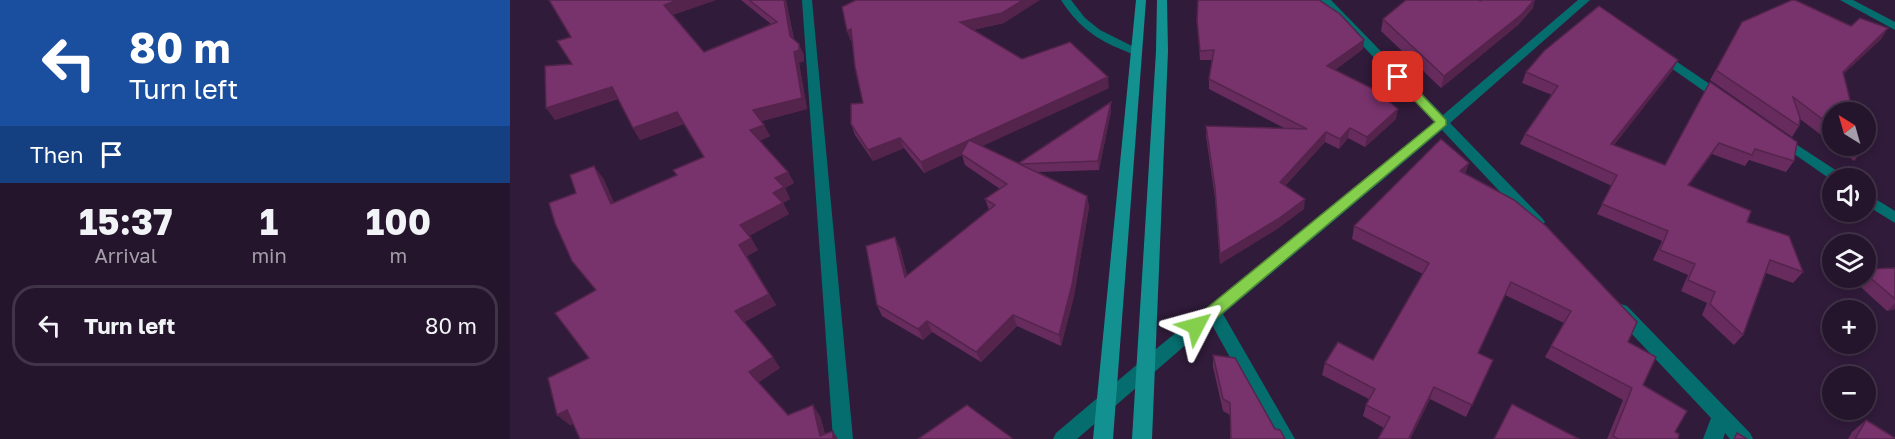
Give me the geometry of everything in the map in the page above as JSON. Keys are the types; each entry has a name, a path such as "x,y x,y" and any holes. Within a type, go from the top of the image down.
{"street":[{"path":"807,0 843,439"},
{"path":"1066,0 1080,22 1097,34 1136,51"},
{"path":"1103,439 1141,0"},
{"path":"1142,439 1162,62 1162,0"},
{"path":"1325,0 1549,235"},
{"path":"1845,0 1895,27"},
{"path":"1063,439 1146,367 1586,2"},
{"path":"1642,42 1731,103"},
{"path":"1770,131 1824,168"},
{"path":"1876,205 1895,218"},
{"path":"1615,304 1743,439"},
{"path":"1213,312 1285,439"},
{"path":"1713,439 1722,416"}],"building":[{"path":"549,0 678,0 664,5 704,52 777,22 749,0 784,0 790,36 799,44 799,50 794,52 802,98 753,110 764,125 750,130 788,172 775,178 784,187 773,193 783,203 740,225 751,238 739,245 769,294 735,311 773,357 749,372 788,415 813,405 820,436 833,431 833,439 580,439 567,410 557,415 548,378 589,358 555,313 596,290 572,261 549,203 576,193 570,175 594,166 611,204 677,175 673,170 704,157 677,112 633,128 612,87 546,108 545,66 572,64 557,41 571,37"},
{"path":"856,0 1023,0 1002,13 960,22 1022,59 1070,42 1108,77 921,162 900,138 868,150 851,124 851,104 863,103 855,67 851,29 847,31 842,7"},
{"path":"1198,0 1319,0 1340,14 1364,40 1327,66 1375,90 1398,109 1367,137 1350,128 1340,139 1326,132 1280,182 1305,199 1278,219 1220,254 1215,188 1206,126 1307,129 1209,79 1214,50 1200,51 1197,21"},
{"path":"1406,0 1534,0 1522,14 1444,76 1383,19"},
{"path":"1795,0 1851,26 1860,18 1888,28 1843,72 1850,102 1822,102 1822,119 1793,97 1800,118 1799,126 1716,70 1742,22"},
{"path":"1599,6 1678,60 1611,144 1665,165 1710,82 1797,142 1794,161 1755,149 1752,155 1719,143 1688,185 1751,211 1747,222 1789,236 1803,272 1770,260 1743,335 1710,304 1715,292 1688,280 1695,264 1660,250 1668,231 1602,204 1617,175 1525,134 1558,86 1526,72 1544,51"},
{"path":"1111,102 1098,161 1019,163"},
{"path":"1441,139 1469,163 1460,171 1514,200 1546,226 1637,322 1628,342 1656,357 1643,385 1687,411 1675,432 1679,434 1678,439 1618,439 1613,436 1632,388 1551,346 1571,311 1511,282 1478,353 1493,360 1472,405 1434,387 1409,438 1411,439 1378,439 1390,417 1366,405 1375,389 1325,363 1338,342 1373,360 1429,263 1354,226"},
{"path":"969,140 1087,196 1072,285 1059,335 1013,315 976,352 927,321 918,329 877,305 866,246 895,237 905,277 995,205 985,199 1007,184 961,154"},
{"path":"1895,268 1895,299 1876,283 1876,269"},
{"path":"1213,355 1235,358 1275,429 1280,430 1285,439 1231,439 1230,403 1223,399"},
{"path":"1512,404 1579,439 1494,439"},
{"path":"967,405 1012,438 918,439"},
{"path":"1866,420 1895,438 1895,439 1855,439"},
{"path":"1737,433 1747,439 1734,439"}],"route":[{"path":"1196,326 1442,123 1398,77"}]}
